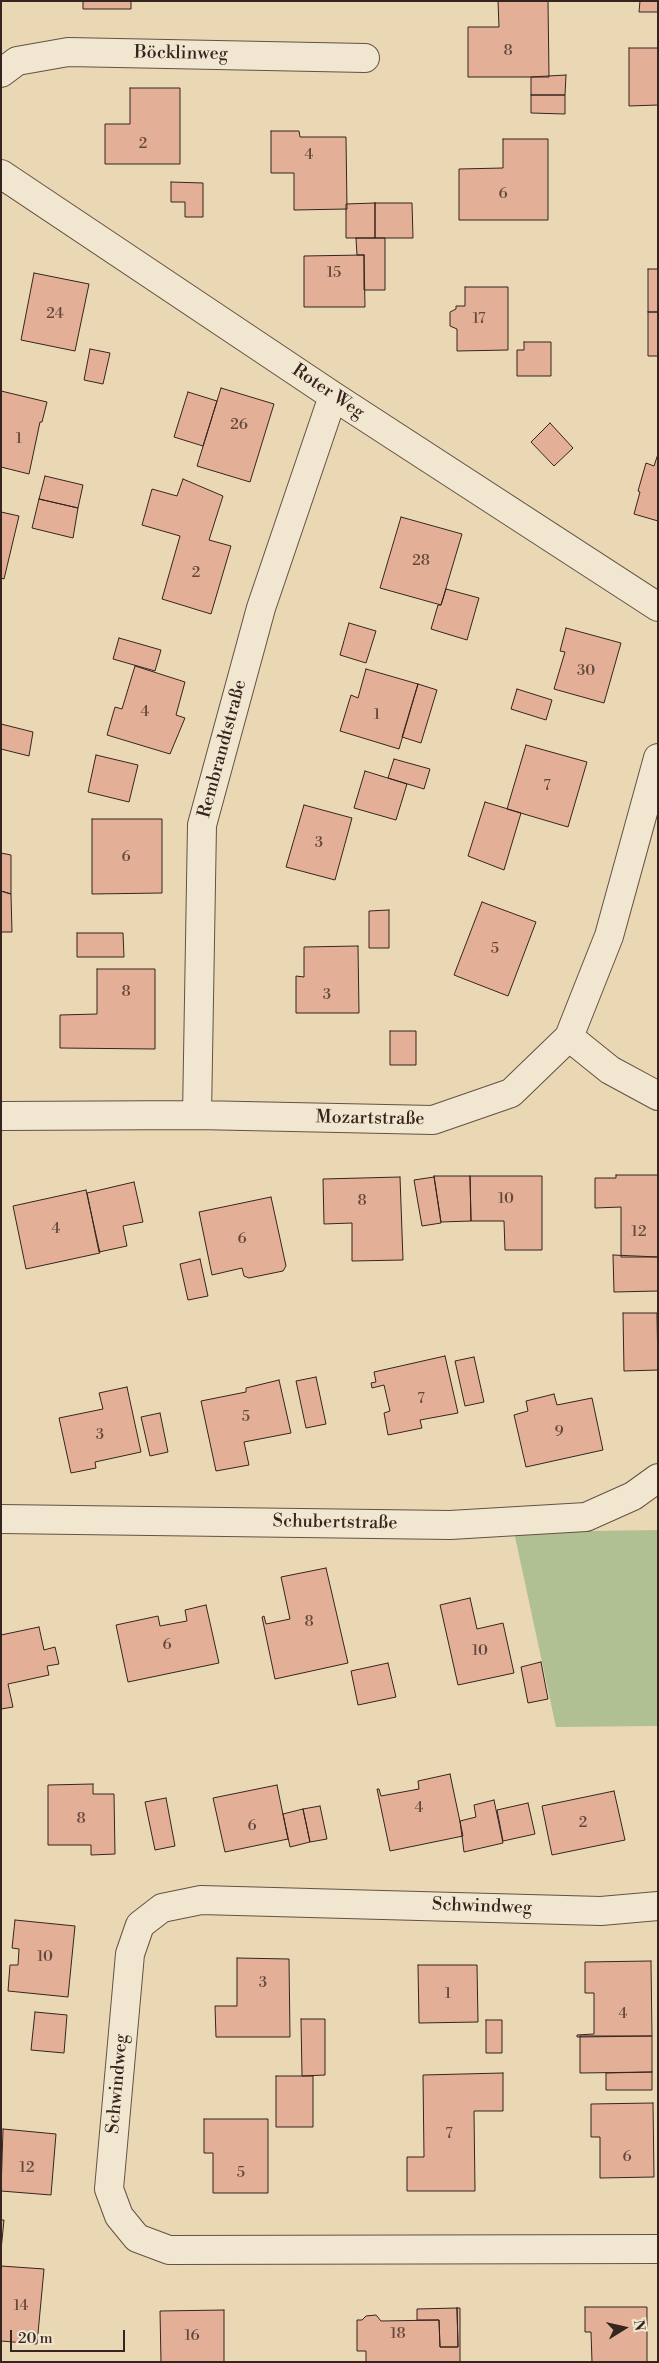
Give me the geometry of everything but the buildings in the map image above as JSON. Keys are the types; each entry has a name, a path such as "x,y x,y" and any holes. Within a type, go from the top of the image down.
{"street":[{"name":"Böcklinweg","path":"1,73 17,61 68,52 365,58"},
{"name":"Roter Weg","path":"1,174 333,396 658,607"},
{"name":"Rembrandtstraße","path":"197,1115 202,825 261,608 333,396"},
{"name":"Mozartstraße","path":"1,1116 197,1115 433,1120 512,1093 569,1037 609,936 658,758"},
{"path":"569,1037 610,1070 658,1096"},
{"name":"Schubertstraße","path":"1,1519 450,1525 586,1517 633,1496 658,1478"},
{"name":"Schwindweg","path":"658,1906 601,1910 201,1900 162,1908 140,1925 130,1954 109,2189 119,2216 137,2238 169,2250 658,2249"}],"green space":[{"path":"658,1530 658,1726 556,1727 514,1532"}]}
